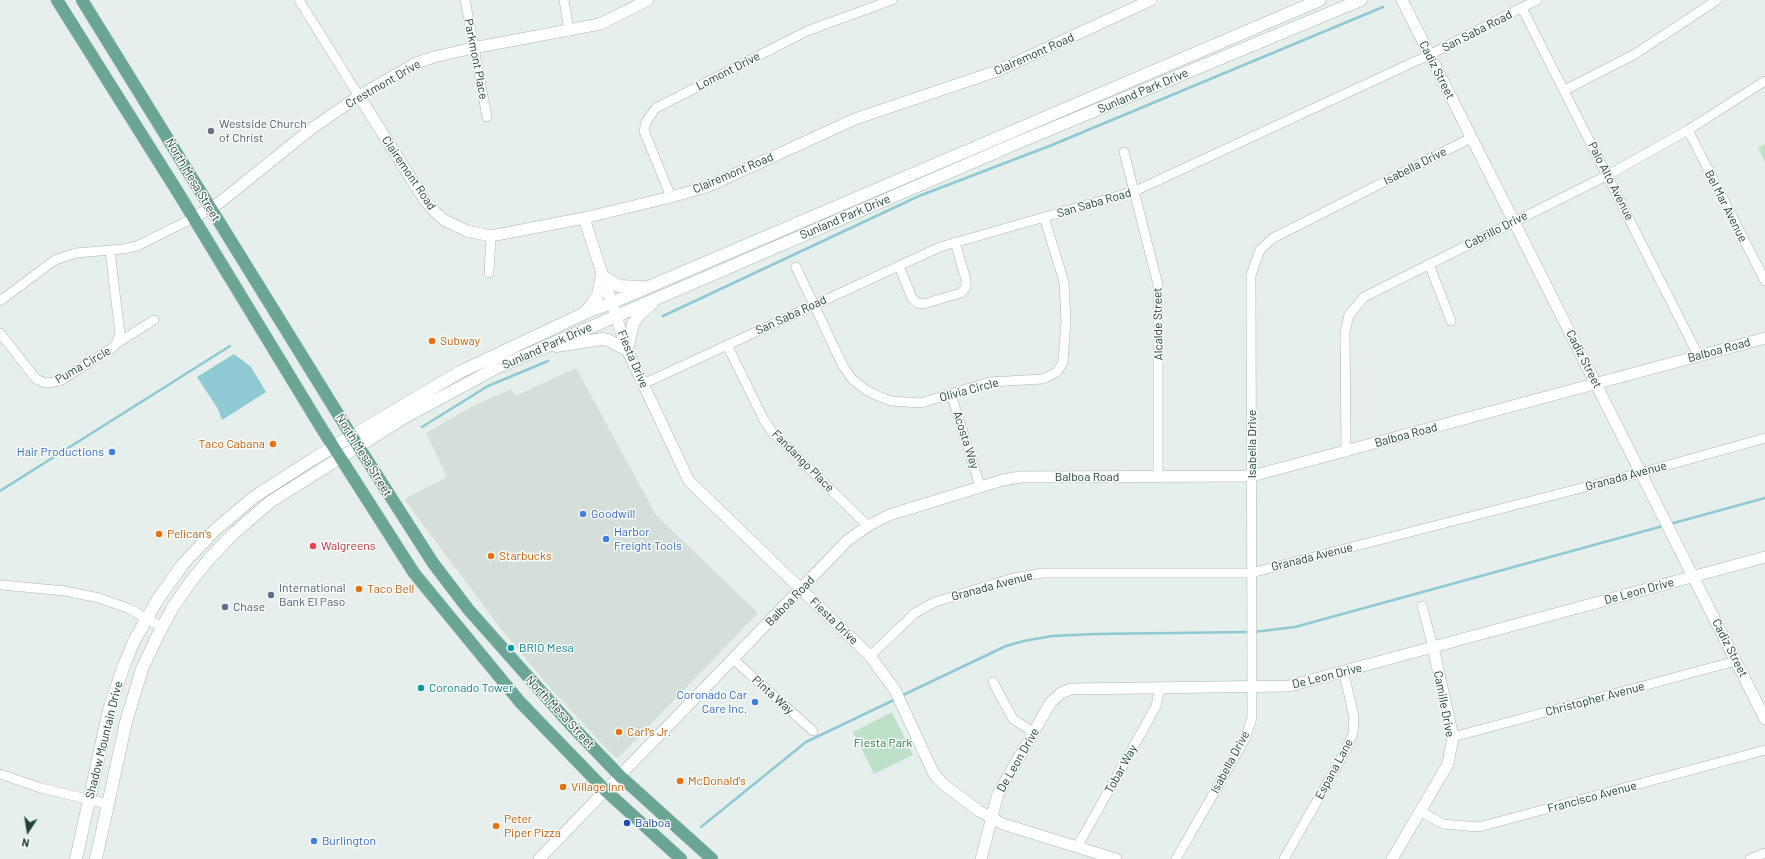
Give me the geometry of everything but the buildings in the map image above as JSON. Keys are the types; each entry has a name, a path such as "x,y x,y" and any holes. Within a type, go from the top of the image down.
{"main road":[{"name":"North Mesa Street","path":"57,0 333,447 414,573 520,702 606,791 681,859"},
{"name":"North Mesa Street","path":"82,0 358,447 433,563 468,609 538,690 620,776 712,859"},
{"name":"Sunland Park Drive","path":"333,447 460,372 585,313 1320,0"},
{"name":"Sunland Park Drive","path":"340,458 466,383 540,349 1010,146 1361,0"},
{"path":"585,313 598,295 602,276 619,286 649,286"},
{"path":"540,349 602,339 608,340 627,350 633,324 639,315 657,298"},
{"path":"460,372 466,383"},
{"name":"Shadow Mountain Drive","path":"76,859 88,799 114,690 130,650 147,618 179,570 215,530 254,497 333,447"},
{"name":"Shadow Mountain Drive","path":"96,859 134,695 147,657 162,627 192,580 226,540 270,502 340,458"},
{"path":"414,573 433,563"},
{"path":"520,702 538,690"}],"street":[{"path":"299,0 359,96"},
{"name":"Parkmont Place","path":"465,0 487,117"},
{"path":"564,0 569,31"},
{"name":"Crestmont Drive","path":"193,218 211,208 312,128 359,96 416,63 434,57 473,48 600,24 648,0"},
{"name":"Lomont Drive","path":"671,197 644,131 646,122 656,108 808,31 892,0"},
{"name":"Clairemont Road","path":"359,96 424,199 434,211 457,227 478,235 491,236 584,218 671,197 709,186 856,118 997,71 1151,0"},
{"name":"Cadiz Street","path":"1402,0 1765,718"},
{"name":"San Saba Road","path":"643,384 940,247 1134,191 1429,55 1537,0"},
{"path":"1565,90 1635,54 1717,0"},
{"name":"Palo Alto Avenue","path":"1522,8 1565,90 1698,355"},
{"name":"Cabrillo Drive","path":"1346,452 1345,332 1349,315 1364,297 1513,221 1608,175 1688,130 1765,80"},
{"name":"Bel Mar Avenue","path":"1688,130 1765,281"},
{"name":"Isabella Drive","path":"1176,859 1245,739 1252,718 1251,275 1260,250 1273,238 1471,138"},
{"name":"Alcalde Street","path":"1124,152 1158,285 1158,476"},
{"name":"Olivia Circle","path":"796,267 843,366 853,380 866,390 891,401 921,403 989,382 1044,379 1057,372 1063,362 1066,321 1064,282 1044,217"},
{"path":"0,301 55,260 76,253 110,251 137,246 193,218"},
{"name":"Fiesta Drive","path":"584,218 627,350 689,480 870,656 885,675 896,694 934,774 943,784 991,818 1003,824 1116,859"},
{"path":"489,273 491,236"},
{"path":"899,266 912,298 917,303 923,304 961,293 966,287 966,280 955,242"},
{"name":"Puma Circle","path":"110,251 120,334 116,344"},
{"path":"1429,264 1451,321"},
{"name":"Puma Circle","path":"0,333 36,379 46,383 60,381 154,320"},
{"name":"Balboa Road","path":"539,859 848,540 868,526 912,507 980,486 1020,477 1252,476 1346,452 1765,338"},
{"name":"Fandango Place","path":"727,345 764,420 772,432 868,526"},
{"name":"Acosta Way","path":"951,394 980,486"},
{"name":"Granada Avenue","path":"870,656 915,613 935,602 1013,578 1043,573 1251,573 1640,473 1765,438"},
{"path":"215,530 226,540"},
{"name":"De Leon Drive","path":"981,859 998,794 1051,702 1061,693 1071,689 1252,688 1289,686 1344,673 1432,647 1765,557"},
{"path":"2,584 87,595 130,609 162,627"},
{"name":"Camille Drive","path":"1392,859 1448,764 1454,737 1422,606"},
{"name":"Pinta Way","path":"733,659 813,731"},
{"name":"Christopher Avenue","path":"1454,737 1736,661"},
{"name":"Espana Lane","path":"1284,859 1346,750 1353,734 1354,717 1344,673"},
{"path":"993,682 1013,719 1034,732"},
{"name":"Tobar Way","path":"1077,847 1150,719 1156,706 1160,688"},
{"name":"Francisco Avenue","path":"1420,811 1443,824 1479,827 1765,750"},
{"path":"0,774 41,788 108,804"},
{"path":"1750,859 1765,853"}],"shaded area":[{"path":"576,368 656,515 758,613 618,758 614,757 552,690 501,629 404,499 447,477 426,433 471,407 511,389 516,396"}],"green space":[{"path":"1765,144 1765,162 1758,148"},
{"name":"Fiesta Park","path":"892,712 913,755 874,774 853,732"}],"water":[{"path":"234,354 251,367 266,392 222,420 218,409 197,377"}],"waterway":[{"path":"663,316 919,196 1052,145 1383,7"},
{"path":"0,491 230,346"},
{"path":"422,427 488,386 548,361"},
{"path":"1670,524 1765,498"},
{"path":"1254,632 1295,627 1663,526"},
{"path":"901,696 1006,646 1024,641 1052,636 1095,634 1249,632"},
{"path":"701,827 806,742 896,699"}],"place":[{"name":"Westside Church of Christ","path":"211,131"},
{"name":"Subway","path":"432,341"},
{"name":"Taco Cabana","path":"273,444"},
{"name":"Hair Productions","path":"112,452"},
{"name":"Goodwill","path":"583,514"},
{"name":"Pelican's","path":"159,534"},
{"name":"Harbor Freight Tools","path":"606,539"},
{"name":"Walgreens","path":"313,546"},
{"name":"Starbucks","path":"491,556"},
{"name":"Taco Bell","path":"359,589"},
{"name":"International Bank El Paso","path":"271,595"},
{"name":"Chase","path":"225,607"},
{"name":"BRIO Mesa","path":"511,648"},
{"name":"Coronado Tower","path":"421,688"},
{"name":"Coronado Car Care Inc.","path":"755,702"},
{"name":"Carl's Jr.","path":"619,732"},
{"name":"McDonald's","path":"680,781"},
{"name":"Village Inn","path":"563,787"},
{"name":"Balboa","path":"627,823"},
{"name":"Peter Piper Pizza","path":"496,826"},
{"name":"Burlington","path":"314,841"}]}
